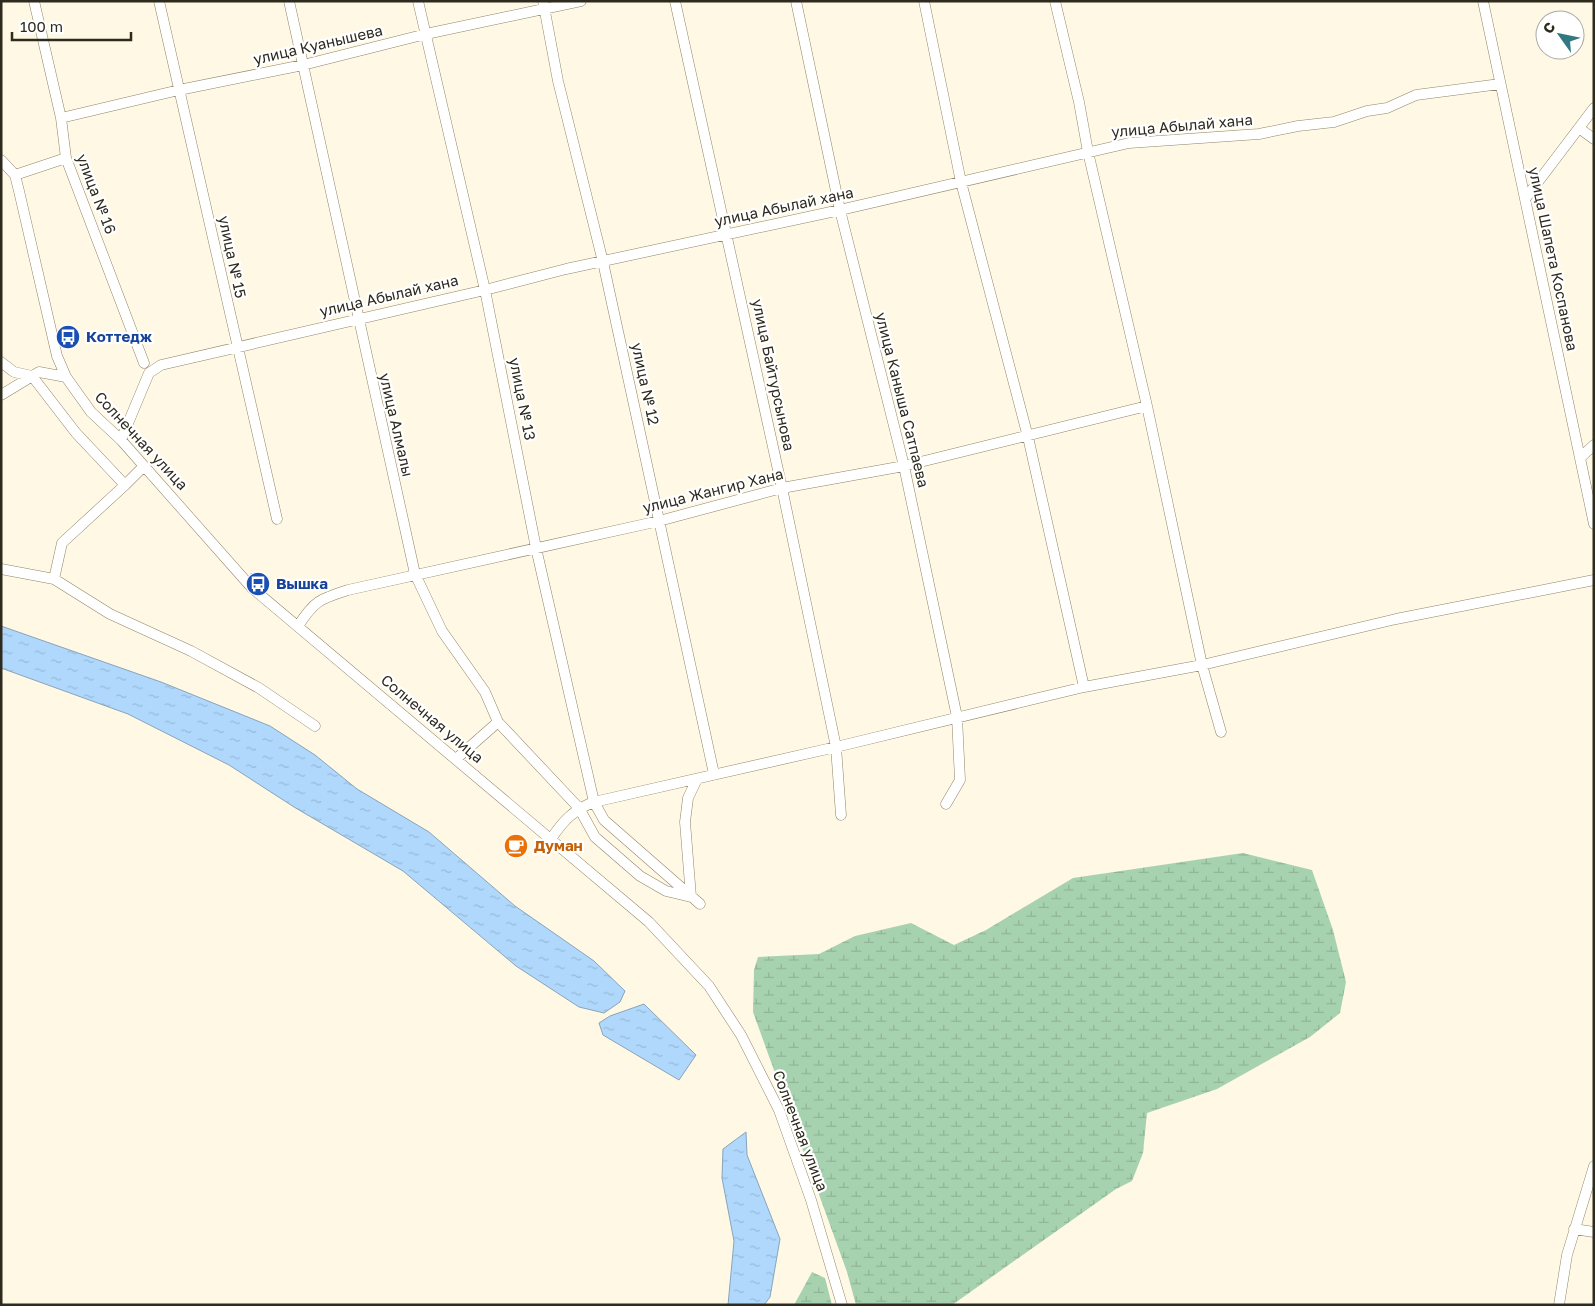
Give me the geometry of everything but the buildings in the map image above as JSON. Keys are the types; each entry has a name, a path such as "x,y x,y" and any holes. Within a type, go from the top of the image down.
{"street":[{"name":"улица № 16","path":"34,1 61,118 66,158 144,362"},
{"name":"улица № 15","path":"159,1 236,346 277,519"},
{"name":"улица Алмалы","path":"289,1 414,574 442,631 485,692 498,722 579,808 596,837 640,876 666,891 696,901"},
{"name":"улица № 13","path":"418,1 485,290 536,548 594,802 604,820 696,901"},
{"name":"улица Куанышева","path":"61,118 179,90 303,65 544,5 582,1"},
{"name":"улица Байтурсынова","path":"675,1 782,488 836,747 841,815"},
{"name":"улица Каныша Сатпаева","path":"796,1 840,210 904,466 958,717 960,780 946,804"},
{"path":"924,1 962,182 1028,437 1084,687"},
{"path":"1055,1 1079,102 1088,152 1148,406 1202,665 1221,732"},
{"name":"улица Шапета Коспанова","path":"1483,1 1594,524"},
{"name":"улица № 12","path":"544,5 558,81 603,262 714,774"},
{"name":"улица Абылай хана","path":"121,440 149,373 161,365 236,346 485,290 566,269 840,210 1129,143 1259,134 1298,126 1334,122 1367,111 1387,108 1416,95 1500,84"},
{"path":"1525,199 1594,108"},
{"path":"1579,128 1594,139"},
{"path":"15,175 66,158"},
{"name":"Солнечная улица","path":"1,160 15,175 57,356 66,377 91,412 121,440 252,588 649,922 709,986 741,1035 762,1073 794,1148 842,1305"},
{"path":"1,362 14,372 32,376 76,433 125,485"},
{"path":"1,394 39,372 66,377"},
{"name":"улица Жангир Хана","path":"298,626 311,606 322,598 414,574 659,521 782,488 904,466 1148,406"},
{"path":"1581,457 1594,445"},
{"path":"54,579 62,543 144,466"},
{"path":"1,570 54,579 110,614 191,651 259,688 316,726"},
{"path":"551,839 566,818 579,808 594,802 836,747 1084,687 1202,665 1396,619 1594,580"},
{"path":"456,759 498,722"},
{"path":"696,901 685,822 688,798 697,779"},
{"path":"1559,1305 1567,1255 1594,1166"},
{"path":"1574,1229 1594,1232"}],"green space":[{"path":"1243,853 1312,870 1333,930 1346,982 1340,1013 1310,1037 1217,1089 1147,1113 1143,1153 1132,1181 1116,1189 952,1305 856,1305 847,1272 753,1012 754,970 758,957 819,954 855,936 911,923 954,945 986,930 1073,878"},
{"path":"812,1272 825,1278 832,1305 794,1305"}],"water":[{"path":"1,626 161,682 270,726 315,755 357,789 429,832 515,906 594,961 625,991 620,1002 604,1013 579,1007 516,966 403,871 294,807 229,765 128,714 1,668"},
{"path":"644,1004 696,1055 679,1080 603,1035 599,1023 610,1016"},
{"path":"746,1132 747,1155 780,1239 770,1297 764,1305 728,1305 734,1241 722,1178 723,1149"}],"place":[{"name":"Коттедж","path":"68,337"},
{"name":"Вышка","path":"258,584"},
{"name":"Думан","path":"516,846"}]}
